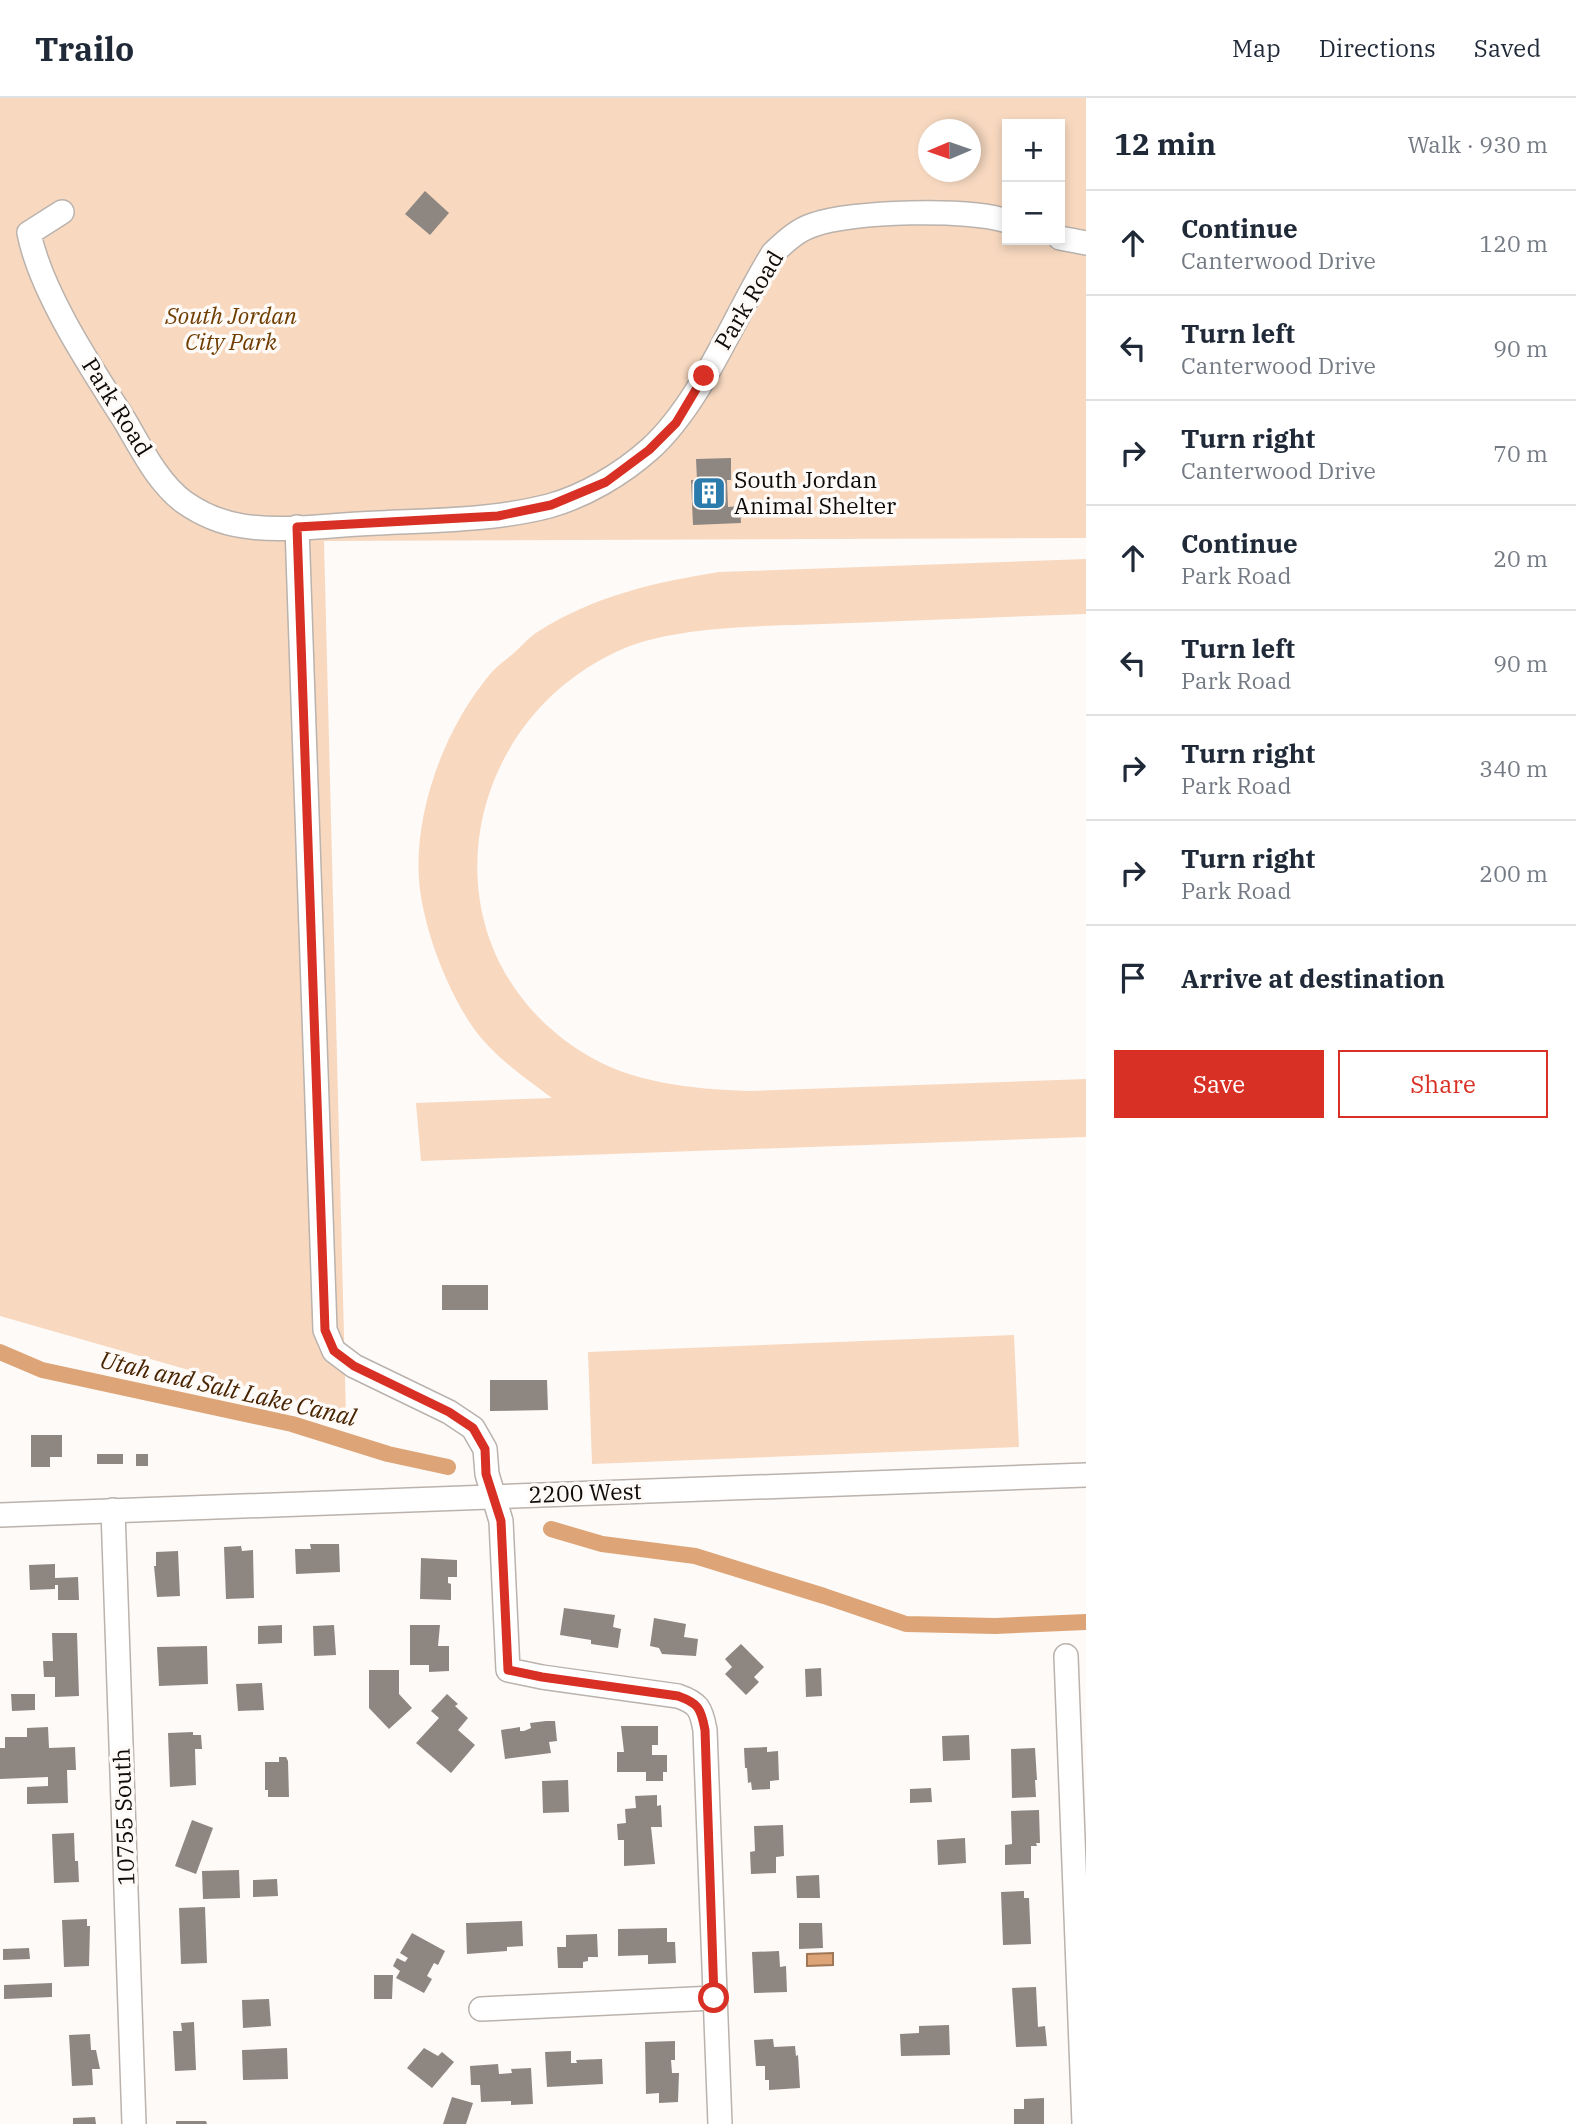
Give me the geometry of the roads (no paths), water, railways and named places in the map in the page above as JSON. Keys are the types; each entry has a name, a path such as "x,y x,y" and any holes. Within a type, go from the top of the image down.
{"street":[{"name":"Park Road","path":"62,212 29,233 32,250 60,312 98,379 162,478 182,501 223,521 243,526 297,527 498,516 551,505 606,482 649,450 676,423 773,253 792,235 826,220 859,216 962,213 1002,220"},
{"path":"1065,239 1086,243"},
{"path":"297,527 325,1330 334,1351 354,1366 449,1412 473,1428 485,1449 486,1474 501,1521 508,1670 678,1696 694,1702 703,1715 720,2124"},
{"name":"2200 West","path":"0,1515 1086,1475"},
{"name":"10755 South","path":"113,1510 134,2124"},
{"path":"1066,1656 1084,2124"},
{"path":"481,2009 714,1998"}],"waterway":[{"name":"Utah and Salt Lake Canal","path":"0,1352 42,1370 292,1424 388,1454 448,1467"},
{"name":"Utah and Salt Lake Canal","path":"551,1529 602,1544 695,1556 906,1624 995,1626 1086,1622"}],"place":[{"name":"South Jordan Animal Shelter","path":"709,493"}],"park label":[{"name":"South Jordan City Park","path":"231,329"}]}
